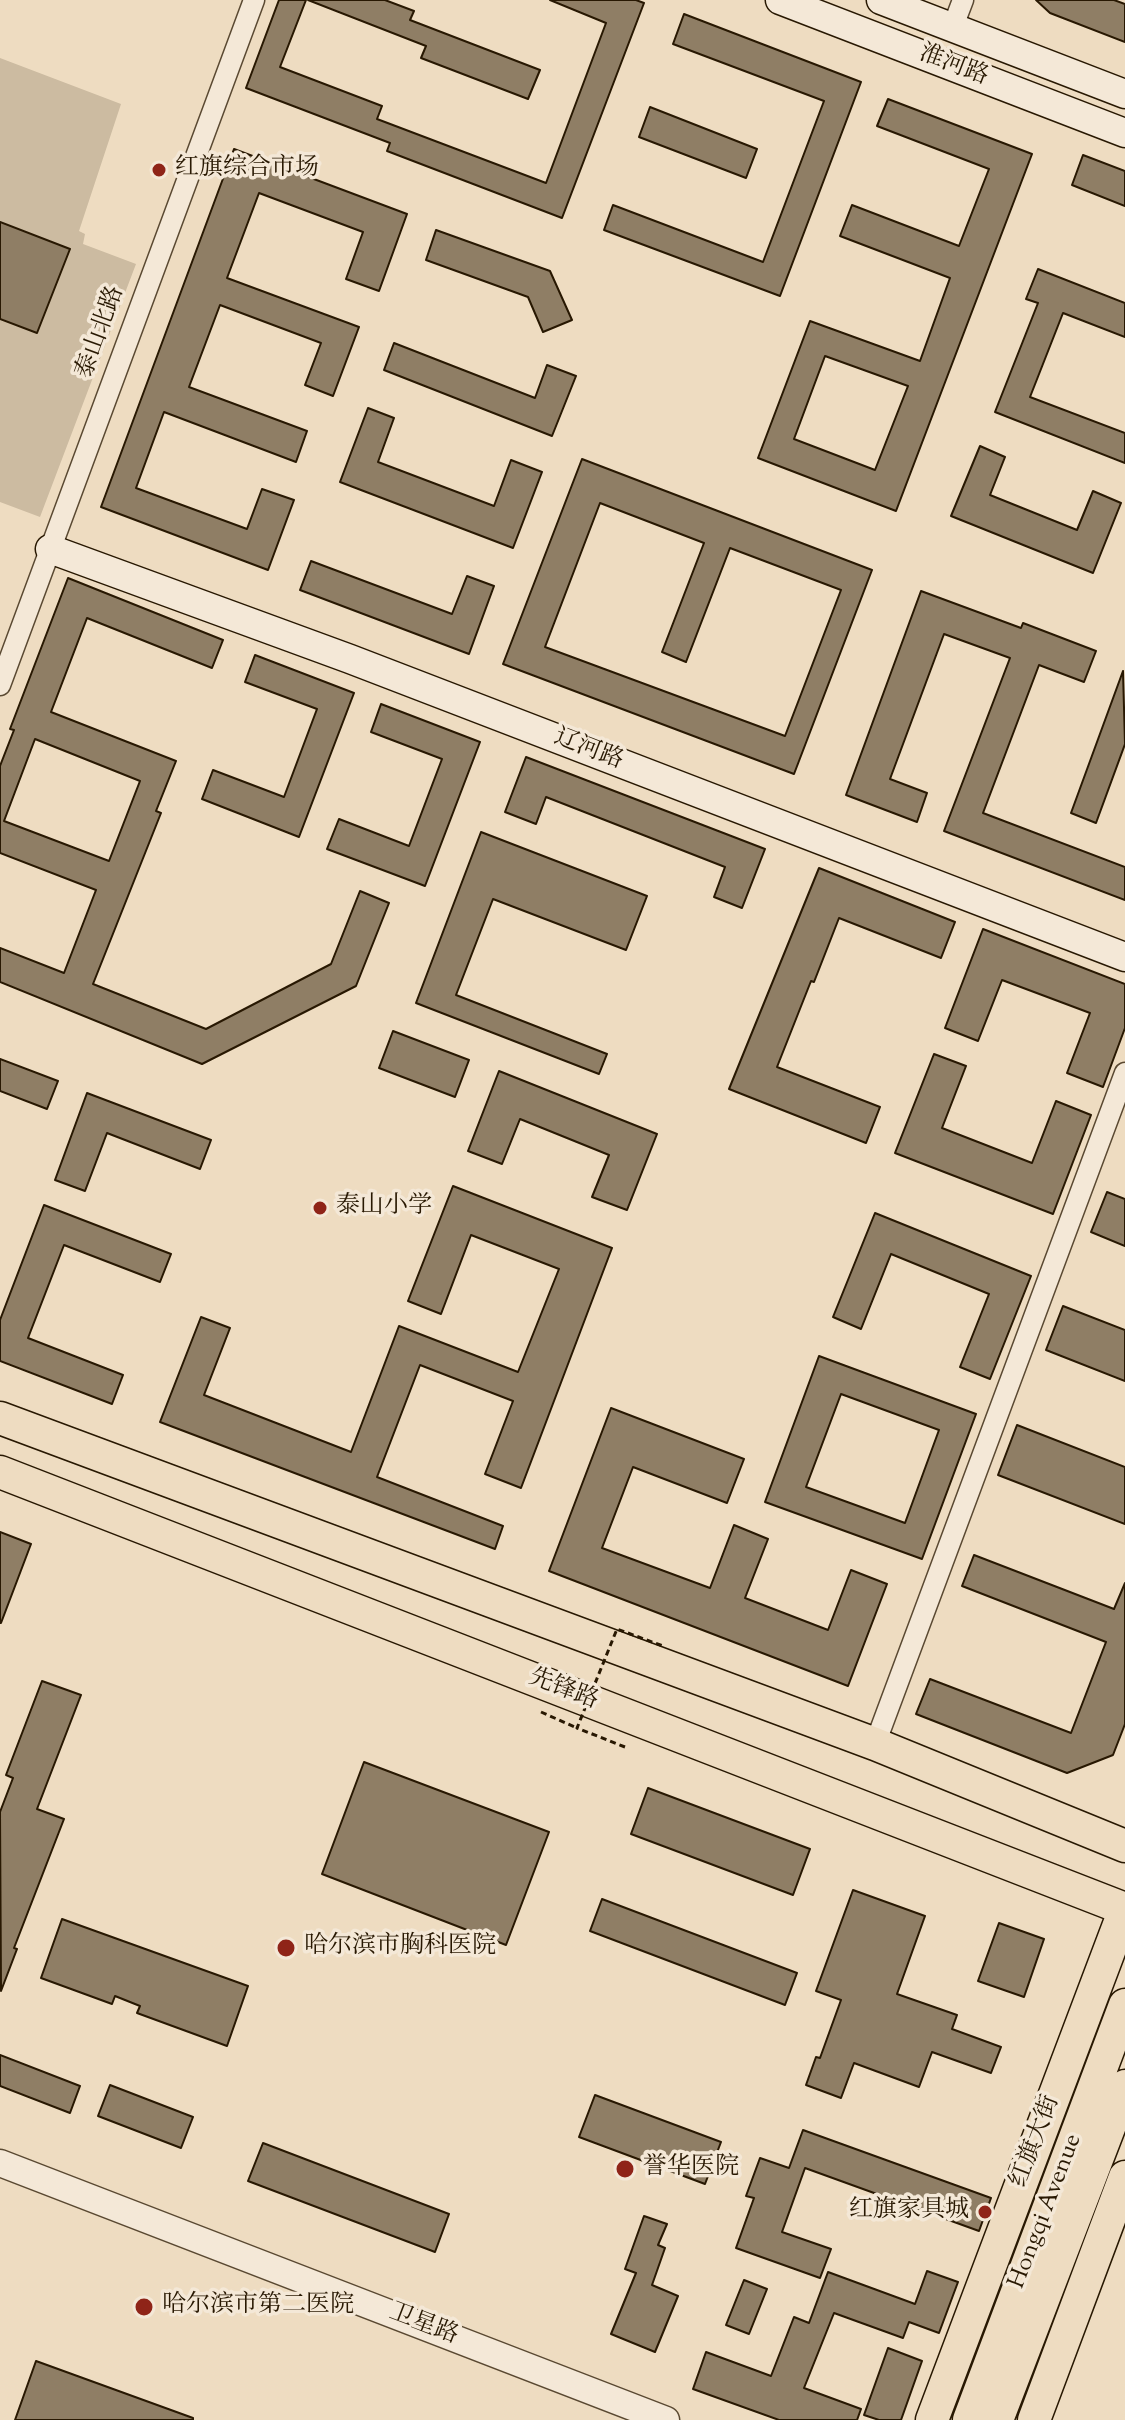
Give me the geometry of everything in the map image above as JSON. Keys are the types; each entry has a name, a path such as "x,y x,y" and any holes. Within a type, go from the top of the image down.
{"main road":[{"name":"淮河路","path":"780,0 1125,133"},
{"name":"淮河路","path":"881,0 1125,94"},
{"name":"辽河路","path":"52,542 1125,941"},
{"name":"辽河路","path":"52,542 1125,957"},
{"path":"0,1418 875,1744 1125,1846"},
{"name":"先锋路","path":"0,1472 1125,1909"},
{"name":"红旗大街","path":"932,2420 1125,1909"},
{"name":"Hongqi Avenue","path":"969,2420 1125,2005"},
{"name":"Hongqi Avenue","path":"997,2420 1125,2086"},
{"path":"1034,2420 1125,2177"}],"street":[{"name":"泰山北路","path":"0,685 254,0"},
{"path":"952,29 963,0"},
{"path":"875,1744 1125,1073"},
{"name":"卫星路","path":"0,2163 666,2420"}],"path":[{"path":"577,1728 617,1629 663,1646"},
{"path":"541,1712 625,1747"}],"shaded area":[{"path":"0,58 121,104 79,231 85,234 83,244 136,264 40,517 0,502"}],"building":[{"path":"279,0 306,0 280,67 382,106 377,119 546,183 606,23 550,0 636,0 644,3 562,218 387,151 390,143 246,88"},
{"path":"308,0 385,0 414,11 410,20 540,70 528,99 421,58 426,46"},
{"path":"1036,0 1114,0 1125,4 1125,42 1050,13"},
{"path":"684,14 861,82 780,296 604,230 613,205 763,262 824,101 673,44"},
{"path":"888,99 1032,154 896,511 758,458 810,321 920,361 950,278 840,236 852,205 959,246 989,169 877,126","holes":["825,356 908,386 875,470 794,439"]},
{"path":"650,107 757,149 746,178 639,137"},
{"path":"234,149 407,214 379,291 346,279 363,232 259,193 227,278 359,327 333,396 305,385 321,343 220,305 189,387 307,431 296,462 164,412 136,488 247,529 262,489 294,500 268,570 101,507"},
{"path":"1083,155 1125,171 1125,206 1072,185"},
{"path":"0,222 70,249 37,333 0,319"},
{"path":"436,230 550,271 572,320 543,332 528,297 426,260"},
{"path":"1038,269 1125,303 1125,337 1063,313 1030,397 1125,433 1125,463 995,412 1038,303 1026,299"},
{"path":"394,343 535,398 547,365 576,376 552,436 384,370"},
{"path":"368,408 394,418 378,462 494,506 511,460 542,472 513,548 340,482"},
{"path":"980,446 1005,457 990,495 1077,530 1093,491 1121,503 1093,573 951,516"},
{"path":"582,459 872,570 794,774 503,664","holes":["600,503 704,543 662,652 686,662 730,548 841,590 785,736 545,647"]},
{"path":"311,561 452,614 467,576 494,586 469,654 300,590"},
{"path":"68,578 223,640 212,668 87,618 51,712 176,761 156,811 161,813 93,984 206,1029 331,964 360,891 389,903 356,986 202,1064 0,982 0,948 64,973 96,890 0,853 0,766 14,730 10,729","holes":["35,739 140,781 109,861 4,821"]},
{"path":"921,591 1021,628 1023,623 1096,651 1084,682 1039,665 983,813 1125,867 1125,900 944,831 1010,658 944,634 890,779 927,793 917,822 846,795"},
{"path":"255,655 354,693 299,837 202,799 213,770 284,797 317,709 245,682"},
{"path":"1123,671 1125,744 1096,823 1071,813"},
{"path":"381,704 480,742 425,886 327,849 339,819 409,846 442,759 371,732"},
{"path":"526,757 765,849 742,908 714,897 725,867 546,797 536,824 505,812"},
{"path":"481,832 647,896 626,950 493,899 456,995 607,1054 599,1074 416,1003"},
{"path":"819,868 955,922 941,958 839,918 814,982 811,981 777,1067 880,1107 866,1143 729,1089"},
{"path":"983,929 1125,984 1125,1028 1103,1087 1067,1073 1090,1013 1002,980 978,1041 945,1028"},
{"path":"393,1031 469,1060 455,1097 379,1068"},
{"path":"934,1054 966,1066 942,1128 1032,1163 1056,1101 1091,1115 1053,1214 895,1153"},
{"path":"0,1059 58,1081 47,1109 0,1091"},
{"path":"499,1071 657,1134 627,1210 592,1197 609,1155 520,1119 502,1164 468,1151"},
{"path":"87,1093 211,1140 200,1169 107,1133 85,1191 55,1180"},
{"path":"453,1186 612,1248 521,1488 485,1474 513,1401 420,1365 377,1477 503,1526 495,1549 160,1422 201,1317 230,1328 204,1395 351,1452 399,1326 518,1372 559,1269 471,1235 441,1314 408,1301"},
{"path":"1107,1192 1125,1199 1125,1246 1091,1232"},
{"path":"44,1205 171,1254 160,1282 64,1245 28,1338 123,1375 112,1404 0,1361 0,1320"},
{"path":"875,1213 1031,1276 990,1379 960,1367 989,1294 891,1254 861,1329 833,1317"},
{"path":"1063,1306 1125,1330 1125,1381 1046,1350"},
{"path":"819,1356 976,1414 922,1559 765,1502","holes":["841,1394 939,1430 905,1523 806,1487"]},
{"path":"611,1408 744,1459 727,1503 633,1467 602,1548 710,1588 734,1525 768,1539 745,1598 828,1630 851,1570 887,1584 848,1686 549,1571"},
{"path":"1017,1425 1125,1467 1125,1524 998,1475"},
{"path":"0,1532 31,1544 1,1623 0,1623"},
{"path":"974,1555 1114,1609 1125,1583 1125,1724 1113,1755 1067,1773 916,1714 930,1679 1071,1733 1106,1642 962,1586"},
{"path":"42,1681 81,1695 37,1809 64,1819 14,1948 17,1949 1,1991 0,1812 13,1778 6,1775"},
{"path":"364,1762 549,1832 506,1945 322,1874"},
{"path":"648,1788 810,1849 793,1895 631,1834"},
{"path":"853,1890 925,1916 897,1994 957,2015 952,2029 1001,2047 991,2073 932,2052 919,2087 854,2063 841,2098 806,2085 816,2057 820,2058 841,2000 816,1991"},
{"path":"602,1899 797,1973 785,2005 590,1931"},
{"path":"62,1919 248,1986 227,2046 137,2013 140,2006 115,1996 112,2004 41,1978"},
{"path":"999,1923 1044,1939 1024,1997 978,1981"},
{"path":"0,2055 80,2086 70,2113 0,2086"},
{"path":"110,2085 193,2117 181,2148 98,2116"},
{"path":"595,2095 721,2142 705,2184 579,2137"},
{"path":"803,2130 991,2198 979,2231 805,2168 782,2232 831,2249 820,2278 736,2248 754,2198 746,2196 760,2158 789,2168"},
{"path":"263,2143 449,2214 435,2252 248,2181"},
{"path":"644,2216 667,2224 658,2245 665,2248 652,2285 678,2296 655,2352 611,2334 636,2273 625,2269"},
{"path":"927,2271 958,2282 939,2333 909,2322 903,2338 834,2313 804,2388 861,2409 857,2420 779,2420 693,2389 706,2352 771,2376 794,2317 809,2323 828,2272 915,2304"},
{"path":"744,2280 767,2289 749,2334 726,2325"},
{"path":"888,2348 922,2361 901,2420 879,2420 864,2415"},
{"path":"36,2361 193,2418 193,2420 15,2420"}],"place":[{"name":"红旗综合市场","path":"159,170"},
{"name":"泰山小学","path":"320,1208"},
{"name":"哈尔滨市胸科医院","path":"286,1948"},
{"name":"誉华医院","path":"625,2169"},
{"name":"红旗家具城","path":"985,2212"},
{"name":"哈尔滨市第二医院","path":"144,2307"}]}
